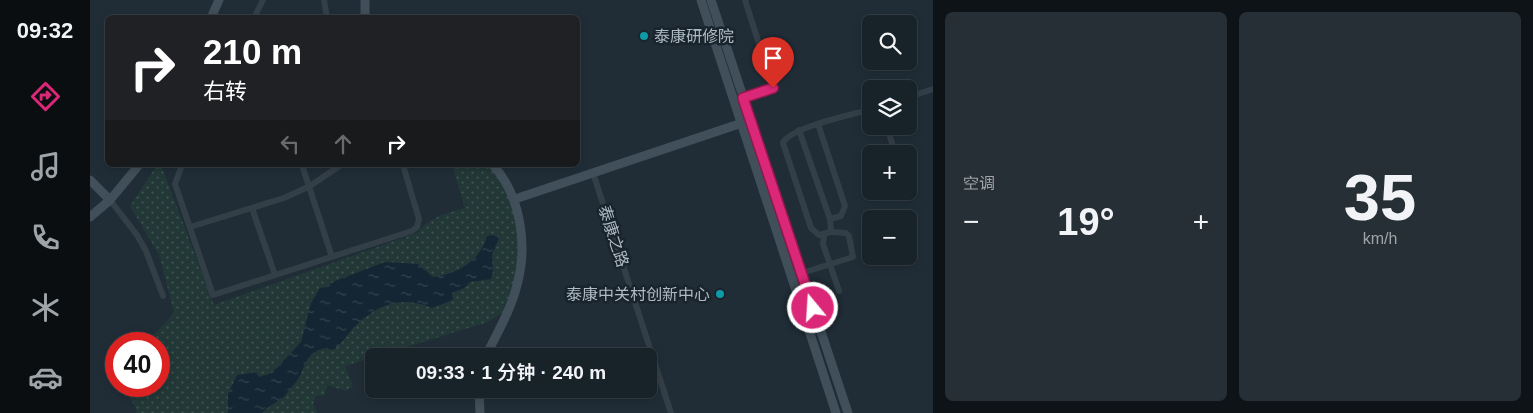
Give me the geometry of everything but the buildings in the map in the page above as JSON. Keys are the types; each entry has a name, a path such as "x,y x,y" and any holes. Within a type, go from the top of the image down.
{"street":[{"path":"212,15 219,0"},
{"path":"256,15 263,0"},
{"path":"324,0 326,15"},
{"path":"365,0 365,15"},
{"path":"701,0 836,413"},
{"path":"711,0 848,413"},
{"path":"743,98 773,88 745,0"},
{"path":"917,95 933,90"},
{"path":"802,273 850,260 854,253 849,236 831,232 819,236 812,228 783,142 791,133 862,112"},
{"path":"515,199 742,123"},
{"path":"818,124 845,206 841,216 830,219"},
{"path":"799,130 830,219 831,232"},
{"path":"90,217 110,200 137,167"},
{"path":"181,167 175,184 213,295 412,231 417,226 419,219 404,167"},
{"path":"303,167 332,257"},
{"path":"190,227 284,198 310,186 338,167"},
{"path":"489,348 517,285 522,258 521,230 515,199 494,167"},
{"name":"泰康之路","path":"593,173 671,413"},
{"path":"90,180 110,200 137,235 146,251 163,296"},
{"path":"252,208 275,276"},
{"path":"824,235 822,244 839,291"},
{"path":"479,398 480,413"}],"green space":[{"path":"156,167 162,167 214,305 417,233 433,219 465,208 453,167 494,167 515,199 522,258 509,308 488,322 404,348 365,348 365,360 345,366 353,387 346,391 327,385 325,395 316,396 313,404 318,413 136,413 130,397 170,397 170,332 155,332 174,312 159,255 130,206"}],"water":[{"path":"493,235 499,238 492,255 493,271 491,279 470,282 464,288 452,293 453,300 432,308 410,302 400,302 381,307 354,327 333,350 326,348 312,354 298,379 285,396 263,413 228,413 228,394 237,375 256,372 259,377 272,373 301,342 311,303 320,288 385,262 418,264 433,277 451,273 467,265 479,253 487,236"}],"place":[{"name":"泰康研修院","path":"644,36"},
{"name":"泰康中关村创新中心","path":"720,294"}],"route":[{"path":"773,88 743,98 813,308"}]}
